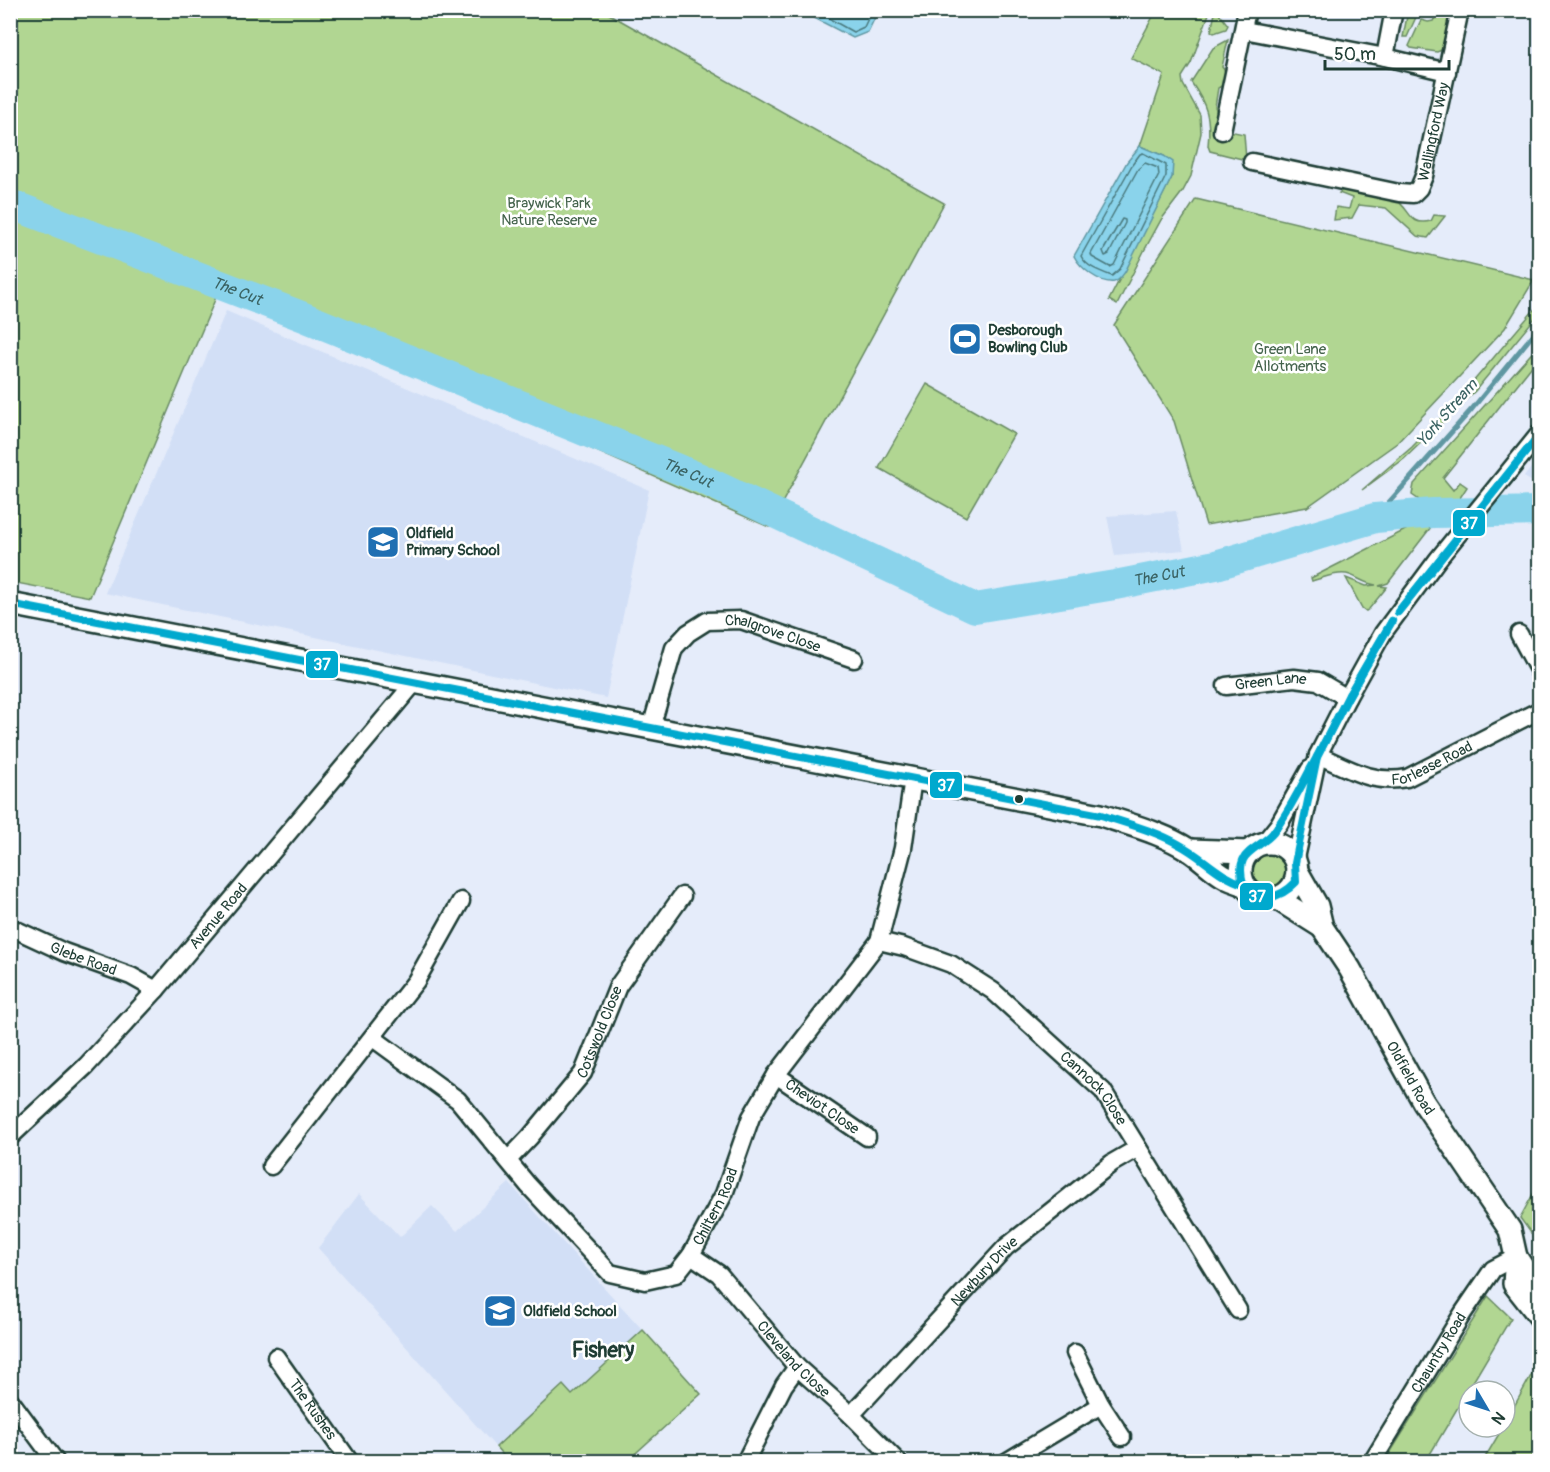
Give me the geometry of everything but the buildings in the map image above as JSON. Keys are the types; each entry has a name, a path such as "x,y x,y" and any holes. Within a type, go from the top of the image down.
{"main road":[{"path":"10,604 1101,815 1165,838 1189,850 1229,881 1244,884 1257,897 1276,898 1322,927"},
{"path":"1189,850 1280,846 1288,852 1296,867 1296,882 1291,889 1276,898"},
{"path":"1244,884 1241,865 1256,848"},
{"name":"Oldfield Road","path":"1296,867 1317,906 1322,927 1350,969 1424,1103 1510,1230 1515,1257 1514,1284 1539,1317"},
{"name":"Oldfield Road","path":"1515,1257 1539,1294"}],"street":[{"path":"1222,131 1247,10"},
{"path":"1385,57 1394,10"},
{"name":"Wallingford Way","path":"1252,162 1413,194 1422,184 1460,10"},
{"path":"1244,30 1385,57 1447,72"},
{"path":"1256,848 1279,824 1383,633 1536,438"},
{"name":"Chalgrove Close","path":"651,728 675,648 688,633 707,621 741,620 854,659"},
{"path":"1519,634 1539,673"},
{"name":"Green Lane","path":"1226,686 1294,678 1318,681 1347,698"},
{"name":"Avenue Road","path":"10,1137 86,1066 156,990 415,682"},
{"name":"Forlease Road","path":"1318,755 1377,779 1392,781 1407,778 1539,710"},
{"path":"1296,867 1318,755"},
{"name":"Chiltern Road","path":"373,1038 458,1100 528,1185 610,1273 645,1281 676,1274 691,1255 724,1194 752,1118 776,1075 879,941 903,848 913,778"},
{"name":"Cotswold Close","path":"508,1160 583,1073 618,986 682,896"},
{"path":"271,1166 416,981 460,901"},
{"name":"Glebe Road","path":"10,927 64,952 131,976 156,990"},
{"name":"Cannock Close","path":"879,941 904,947 951,964 993,991 1103,1091 1238,1310"},
{"name":"Cheviot Close","path":"776,1075 867,1137"},
{"name":"Newbury Drive","path":"851,1415 1006,1247 1112,1163 1137,1148"},
{"name":"Cleveland Close","path":"691,1255 719,1274 797,1367 898,1461"},
{"name":"Chauntry Road","path":"1372,1461 1492,1269 1515,1257"},
{"path":"1076,1353 1101,1406 1122,1437"},
{"name":"The Rushes","path":"276,1357 350,1461"},
{"path":"745,1461 784,1385 797,1367"},
{"path":"10,1400 56,1461"},
{"path":"1006,1461 1101,1406"}],"shaded area":[{"name":"Oldfield Primary School","path":"226,311 649,490 606,698 105,593"},
{"path":"1539,457 1539,486 1524,477"},
{"path":"1176,511 1184,550 1115,556 1107,516"},
{"name":"Oldfield School","path":"509,1183 701,1394 627,1461 508,1461 318,1248 359,1194 400,1237 432,1206 457,1231"}],"green space":[{"name":"Braywick Park Nature Reserve","path":"602,10 944,203 769,527 11,194 11,11"},
{"path":"1156,11 1210,11 1191,63 1182,77 1183,84 1200,115 1201,133 1191,176 1183,191 1161,220 1117,305 1109,300 1172,177 1164,156 1140,146 1164,75 1131,58"},
{"path":"1408,11 1416,11 1417,15 1407,37 1403,37"},
{"path":"1439,11 1451,11 1444,49 1437,52 1411,48 1409,46 1421,20 1433,21"},
{"path":"1218,12 1228,25 1226,29 1214,33 1211,31 1215,13"},
{"path":"1228,40 1222,67 1228,75 1225,84 1218,88 1215,107 1219,116 1219,129 1244,134 1246,160 1210,151 1207,112 1191,82 1213,48"},
{"path":"1346,187 1376,192 1393,198 1413,219 1418,221 1431,221 1434,215 1445,216 1428,238 1417,236 1386,208 1359,205 1352,218 1334,220 1336,207 1349,209 1352,198 1339,193"},
{"name":"Green Lane Allotments","path":"1196,199 1534,280 1505,328 1397,443 1307,507 1206,525 1174,421 1114,325"},
{"path":"10,210 219,290 90,597 11,582"},
{"path":"1539,304 1539,313 1475,391 1404,459 1362,490 1412,447 1455,403"},
{"path":"1539,345 1539,357 1443,478 1453,490 1460,482 1467,487 1458,501 1425,504 1412,495 1414,484"},
{"path":"927,384 1014,434 966,517 879,468"},
{"path":"1425,520 1434,521 1388,583 1379,586 1387,587 1366,611 1362,608 1346,578 1366,586 1376,585 1346,574 1331,575 1312,581 1311,578"},
{"path":"1269,853 1281,858 1286,870 1281,882 1269,887 1257,882 1252,870 1257,858"},
{"path":"1539,1183 1539,1244 1520,1218"},
{"path":"1488,1296 1511,1318 1475,1379 1457,1379 1457,1409 1426,1461 1385,1461"},
{"path":"643,1330 701,1394 627,1461 508,1461 496,1447 563,1385 572,1395"},
{"path":"1539,1361 1539,1442 1529,1461 1483,1461 1496,1439 1517,1439 1517,1401"}],"water":[{"path":"801,11 878,11 868,32 853,38"},
{"path":"1140,146 1173,162 1172,177 1125,272 1116,281 1109,282 1097,278 1086,270 1074,256 1127,162"}],"waterway":[{"name":"The Cut","path":"10,204 304,317 700,478 975,608 1115,585 1216,565 1375,518 1433,513 1540,511"},
{"name":"York Stream","path":"1375,518 1472,409 1540,326"}],"transit line":[{"name":"37","path":"1398,612 1540,434"},
{"name":"37","path":"1398,612 1540,434"},
{"name":"37","path":"10,604 1101,815 1171,840 1227,877 1244,884"},
{"name":"37","path":"1349,695 1392,621"},
{"name":"37","path":"1349,695 1392,621"},
{"name":"37","path":"1317,757 1349,695"},
{"name":"37","path":"1317,757 1349,695"},
{"name":"37","path":"1317,757 1295,863 1296,882 1276,896 1268,898 1254,896 1243,883 1241,872 1243,860 1248,853 1273,833 1317,757"}],"place":[{"name":"Desborough Bowling Club","path":"965,339"},
{"name":"Oldfield Primary School","path":"383,542"},
{"name":"Oldfield School","path":"500,1311"}],"district":[{"name":"Fishery","path":"603,1350"}]}
